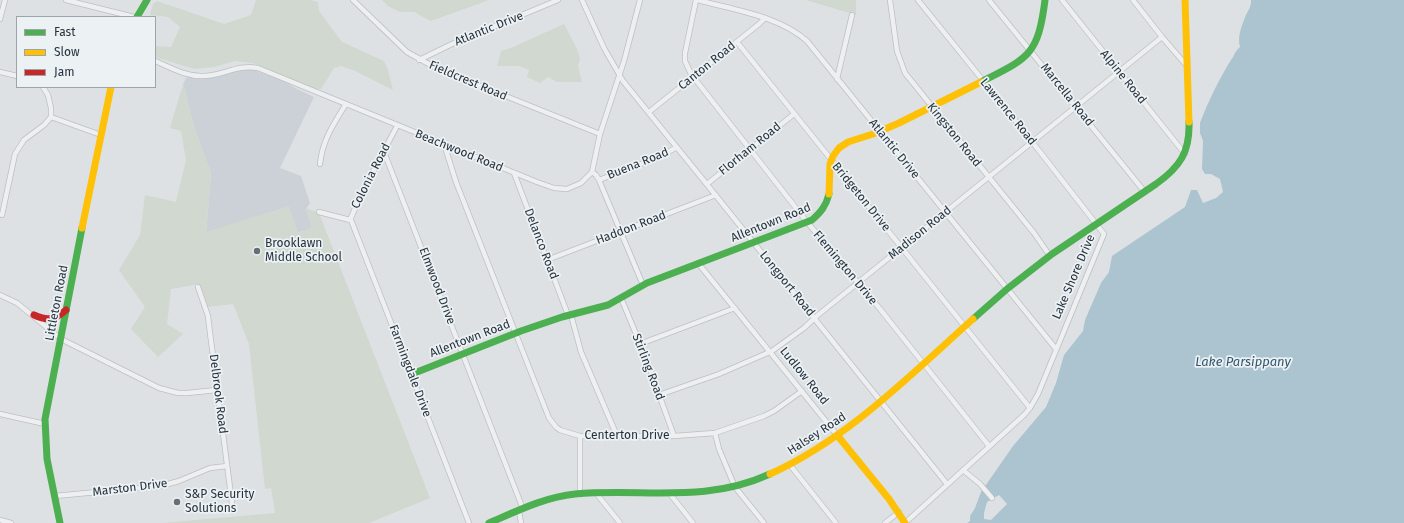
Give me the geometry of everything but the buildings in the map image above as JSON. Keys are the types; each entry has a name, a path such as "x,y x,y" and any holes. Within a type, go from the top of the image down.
{"street":[{"path":"0,19 5,0"},
{"path":"66,0 132,16"},
{"path":"137,16 147,0"},
{"name":"Fieldcrest Road","path":"353,0 407,52 419,60 600,134"},
{"name":"Atlantic Drive","path":"419,60 452,44 558,0"},
{"name":"Longport Road","path":"582,0 604,48 619,75 947,484"},
{"path":"640,0 619,75 600,134 592,172 599,180 643,285"},
{"name":"Atlantic Drive","path":"697,0 765,18 779,23 800,34 1056,349"},
{"name":"Flemington Drive","path":"697,0 685,53 687,68 693,78 807,222 989,446"},
{"name":"Kingston Road","path":"890,0 895,40 902,67 912,83 1050,256"},
{"name":"Lawrence Road","path":"918,0 1097,224"},
{"name":"Marcella Road","path":"989,0 1144,192"},
{"path":"830,160 832,155 839,147 846,143 880,132 1019,62 1031,51 1038,38 1041,30 1045,0"},
{"name":"Alpine Road","path":"1062,0 1185,154"},
{"path":"1133,0 1187,66"},
{"name":"Lake Shore Drive","path":"905,523 1030,408 1038,394 1104,234 1097,224 1144,192 1172,170 1185,154 1189,134 1186,0"},
{"path":"837,79 852,15"},
{"name":"Canton Road","path":"649,112 693,78 765,18"},
{"name":"Madison Road","path":"659,395 718,374 770,352 804,328 1162,37"},
{"name":"Bridgeton Drive","path":"737,42 1030,408"},
{"name":"Beachwood Road","path":"156,61 196,76 210,75 245,67 258,68 396,126 514,173 559,189 573,188 587,179 592,172"},
{"path":"0,72 16,76"},
{"path":"2,215 15,154 24,140 44,126 51,117 51,108 48,95 44,88"},
{"name":"Littleton Road","path":"60,523 47,459 45,424 66,310 111,88"},
{"path":"320,164 324,142 346,104"},
{"name":"Florham Road","path":"707,184 794,114"},
{"path":"51,117 101,135"},
{"name":"Colonia Road","path":"319,212 350,220 363,190 384,152 396,126"},
{"name":"Centerton Drive","path":"444,144 456,182 549,418 560,430 580,436 674,436 715,433 764,416 802,392"},
{"name":"Buena Road","path":"599,180 659,157 677,147"},
{"name":"Elmwood Drive","path":"384,152 463,354 521,510 521,523"},
{"name":"Allentown Road","path":"412,374 515,333 569,315 608,305 643,285 817,217 827,205 830,191 830,160"},
{"name":"Delanco Road","path":"514,173 569,315 580,352 617,436"},
{"name":"Haddon Road","path":"547,260 716,195"},
{"name":"Farmingdale Drive","path":"350,220 412,374 469,523"},
{"name":"Halsey Road","path":"489,523 561,496 580,493 670,494 710,492 735,487 761,478 790,465 837,436 868,413 965,326 1008,290 1050,256 1097,224"},
{"name":"Ludlow Road","path":"698,263 899,512 905,523"},
{"name":"Delbrook Road","path":"198,287 208,316 232,503"},
{"path":"0,295 17,303 34,315 61,339 159,388 168,391 187,393 217,390"},
{"name":"Stirling Road","path":"621,298 640,344 674,436"},
{"path":"640,344 734,308"},
{"path":"34,315 45,320 50,320 58,318 66,310"},
{"path":"0,414 45,424"},
{"path":"715,433 719,449 735,487 764,523"},
{"path":"580,436 580,493"},
{"path":"790,465 836,523"},
{"name":"Marston Drive","path":"55,496 161,486 179,481 210,468 227,466"},
{"path":"963,470 980,484 992,498"},
{"path":"596,493 620,523"},
{"path":"670,494 693,523"},
{"path":"886,523 899,512"},
{"path":"0,520 11,523"}],"shaded area":[{"path":"256,0 310,0 318,2 319,11 342,42 384,61 393,90 355,71 341,66 334,68 321,89 315,89 253,63 235,61 214,67 194,69 156,57 156,46 171,47 180,27 168,17 150,15 153,4 157,1 224,24 251,15"},
{"path":"382,0 489,0 431,21 414,12 400,12 388,6"},
{"path":"806,0 856,0 856,15"},
{"path":"564,24 577,49 580,59 578,66 582,82 557,82 548,77 540,83 527,77 529,70 519,66 497,66 501,51"},
{"path":"242,69 251,69 284,81 314,97 280,168 301,176 310,203 306,209 312,228 297,233 206,233 211,173 194,127 183,84 186,78 189,77 203,78"},
{"path":"183,84 194,127 211,173 206,232 289,206 298,233 312,228 306,208 319,213 430,498 369,523 162,523 275,513 271,488 265,489 249,344 233,304 207,307 199,284 171,289 167,324 183,334 158,357 131,329 145,307 119,270 140,235 145,195 176,202 186,160 181,131 170,128"}],"water":[{"name":"Lake Parsippany","path":"1251,0 1404,0 1404,523 967,523 970,521 970,516 975,508 981,492 1013,446 1046,407 1056,383 1064,355 1083,331 1085,320 1101,283 1109,272 1112,256 1185,207 1191,190 1197,190 1203,203 1216,198 1223,192 1220,179 1211,174 1205,174 1202,169 1203,141 1200,133 1200,123 1218,83 1240,47 1240,31","holes":["999,495 1007,504 991,520 984,519 987,502"]}],"traffic: fast":[{"path":"138,16 147,0"},
{"path":"981,82 1010,67 1028,53 1039,33 1045,0"},
{"path":"973,319 1007,289 1052,254 1164,178 1182,158 1188,142 1189,122"},
{"path":"412,374 521,331 562,317 608,305 647,283 812,220 823,208 829,194"},
{"path":"60,523 47,459 45,419 82,228"},
{"path":"489,523 531,505 553,498 575,494 697,492 721,489 746,483 770,474"}],"traffic: slow":[{"path":"1185,0 1189,122"},
{"path":"829,194 830,164 833,156 839,148 848,142 876,133 899,123 981,82"},
{"path":"82,228 111,88"},
{"path":"770,474 826,443 852,424 901,384 973,319"},
{"path":"837,435 889,499 905,523"}],"traffic: jam":[{"path":"34,315 47,319 54,318 66,310"}],"place":[{"name":"Brooklawn Middle School","path":"257,251"},
{"name":"S&P Security Solutions","path":"177,502"}]}
